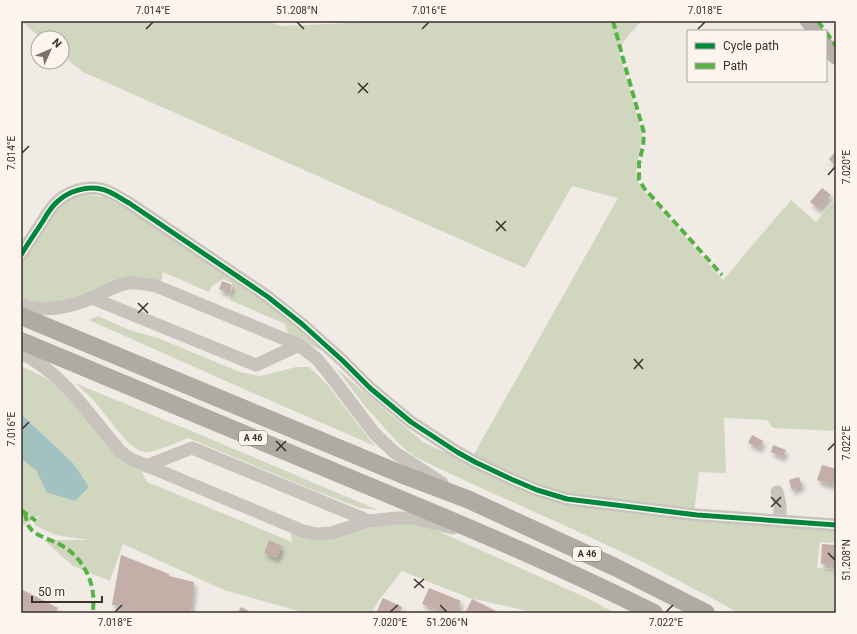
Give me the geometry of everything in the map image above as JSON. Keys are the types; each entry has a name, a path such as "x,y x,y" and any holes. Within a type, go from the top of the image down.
{"highway":[{"name":"A 46","path":"21,316 401,474 467,499 615,567 706,613"},
{"name":"A 46","path":"21,341 486,535 606,589 654,613"}],"main road":[{"path":"808,21 814,30"}],"lane":[{"path":"21,255 57,201 67,194 78,190 89,188 101,189 112,193 129,203 268,296 302,324 388,404 435,439 475,462 537,490 567,499 697,515 836,525"},
{"path":"21,304 48,310 71,306 127,283 141,283 156,286 299,345 317,359 375,434 394,452 467,499"},
{"path":"92,298 256,365 299,345"},
{"path":"21,353 45,367 62,382 121,452 131,459 303,531 317,534 331,533 369,521 414,518 486,535"},
{"path":"146,466 192,448 369,521"},
{"path":"777,492 780,505 780,521"}],"green space":[{"path":"21,21 267,21 281,26 396,21 641,21 618,48 642,133 636,171 638,182 644,191 723,280 791,200 816,222 836,200 836,431 773,428 767,420 724,418 726,473 699,472 694,513 594,500 529,483 473,456 618,198 572,186 525,268 83,72 70,61 70,30 32,30"},
{"path":"82,194 105,197 127,209 202,258 286,317 324,352 290,335 285,324 230,300 232,283 223,279 212,286 209,292 163,272 161,283 53,304 21,299 21,260 62,204"},
{"path":"98,316 129,330 158,338 240,372 260,376 296,367 309,367 326,383 375,446 89,320"},
{"path":"21,366 44,377 62,390 139,467 147,482 292,542 291,532 333,538 382,525 420,523 589,599 615,613 535,613 472,599 402,571 379,600 371,613 306,613 224,590 123,544 110,581 73,566 44,540 88,540 56,535 34,525 40,515 24,525 21,523 21,459 36,470 46,492 73,463 21,414"},
{"path":"336,368 423,442 524,490 836,528 836,543 820,542 817,568 836,570 836,613 738,613 647,564 415,457 400,445 364,405"},
{"path":"75,383 378,510 360,508 188,438 154,451 144,452 138,450 124,438 93,400"}],"water":[{"path":"21,414 73,463 89,487 75,501 46,492 36,470 21,459"}],"building":[{"path":"836,151 836,166 829,159"},
{"path":"822,188 831,195 819,209 810,202"},
{"path":"222,281 232,285 228,293 219,289"},
{"path":"752,435 763,441 760,448 748,443"},
{"path":"773,445 786,450 783,457 771,452"},
{"path":"822,465 836,469 832,485 817,480"},
{"path":"799,477 802,486 792,490 789,480"},
{"path":"269,540 282,546 277,558 264,553"},
{"path":"822,544 836,545 836,566 821,564"},
{"path":"121,555 169,574 169,576 194,582 191,613 118,613 120,605 112,605"},
{"path":"429,588 461,601 456,613 444,613 422,604"},
{"path":"21,589 58,608 55,613 21,613"},
{"path":"383,598 402,607 400,613 376,613"},
{"path":"472,599 500,613 465,613"},
{"path":"241,607 252,613 238,613"}],"marked path":[{"path":"613,21 644,133 639,163 639,179 644,188 722,275"},
{"path":"818,21 824,30"},
{"path":"827,33 836,46"},
{"path":"21,510 36,521"},
{"path":"25,513 28,525 33,531 64,547 82,564 92,586 93,613"}],"cycle path":[{"path":"21,255 50,210 62,197 78,190 90,188 105,190 129,203 268,297 302,324 370,388 411,422 457,452 511,479 537,490 567,499 697,515 836,525"}]}
